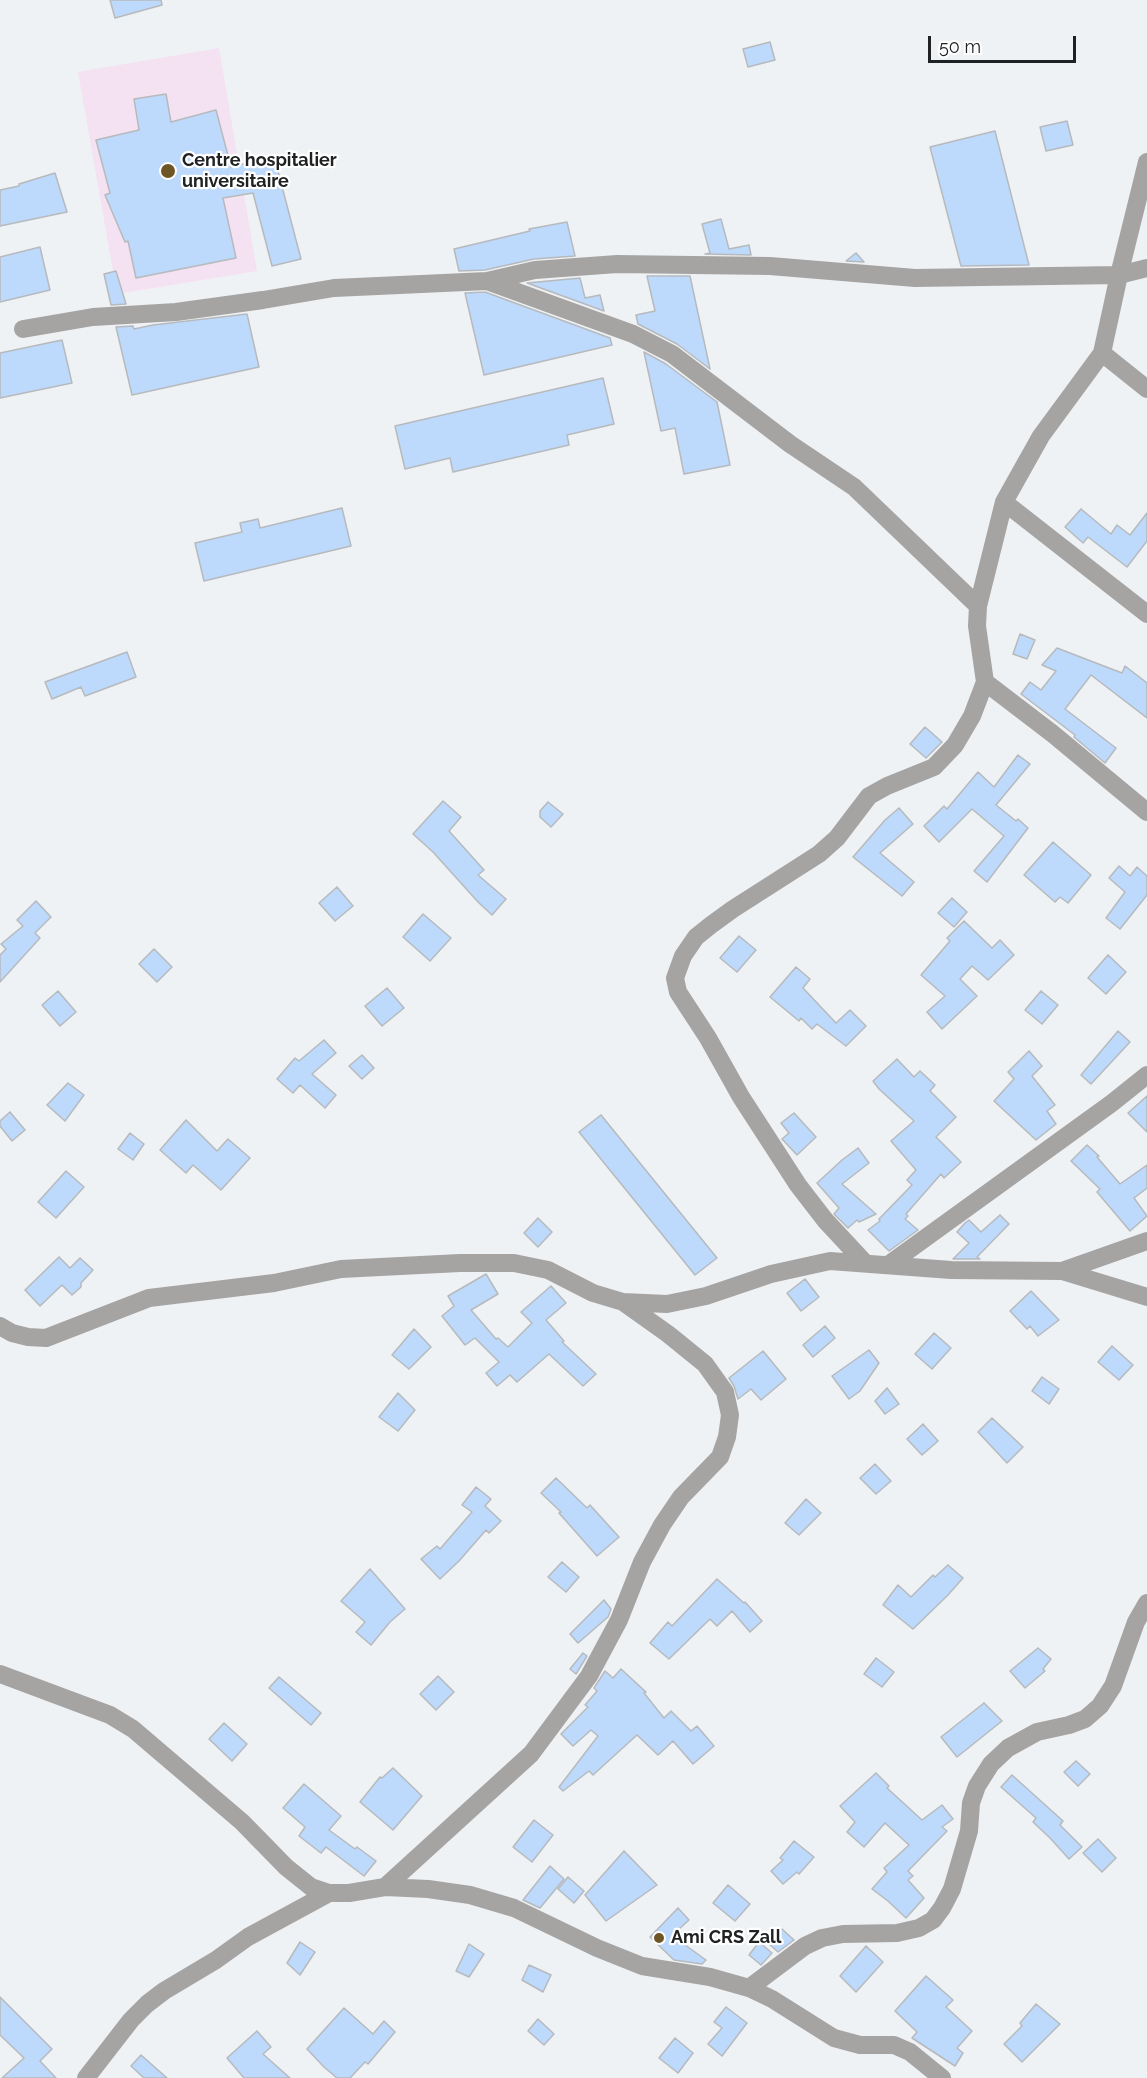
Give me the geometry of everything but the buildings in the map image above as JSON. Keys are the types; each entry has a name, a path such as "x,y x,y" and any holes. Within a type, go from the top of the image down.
{"street":[{"path":"865,1263 825,1220 798,1185 678,992 675,978 683,956 696,938 711,925 819,854 837,838 869,796 934,767 955,746 972,716 985,682 980,652 978,606 1004,502 1041,436 1102,353 1147,162"},
{"path":"23,329 93,317 176,312 334,288 487,281 535,270 629,264 770,266 915,278 1119,275 1147,268"},
{"path":"487,281 633,334 672,354 790,444 854,487 978,606"},
{"path":"1102,353 1147,389"},
{"path":"1004,502 1147,615"},
{"path":"985,682 1053,734 1147,812"},
{"path":"888,1265 1147,1076"},
{"path":"1062,1271 1147,1241"},
{"path":"0,1326 12,1333 46,1338 149,1298 274,1283 340,1269 460,1263 514,1263 548,1270 593,1293 623,1302 667,1304 706,1296 771,1274 830,1261 951,1270 1062,1271 1147,1297"},
{"path":"385,1887 531,1754 589,1676 620,1620 642,1562 662,1525 681,1497 720,1457 730,1415 724,1392 705,1364 623,1302"},
{"path":"749,1988 805,1946 822,1938 843,1934 897,1933 919,1928 933,1920 952,1888 969,1831 971,1803 977,1786 991,1764 1008,1748 1037,1732 1085,1719 1100,1706 1113,1686 1136,1622 1147,1603"},
{"path":"0,1674 110,1714 134,1729 242,1822 286,1866 311,1887 329,1893 349,1893 385,1887 428,1889 481,1898 514,1908 597,1948 642,1966 710,1977 749,1988 772,1999 834,2038 860,2045 894,2045 910,2052 942,2078"},
{"path":"86,2078 131,2020 147,2004 248,1937 329,1893"}],"shaded area":[{"name":"Centre hospitalier universitaire","path":"219,48 257,271 117,294 78,72"}],"place":[{"name":"Centre hospitalier universitaire","path":"168,171"},
{"name":"Ami CRS Zall","path":"659,1938"}]}
